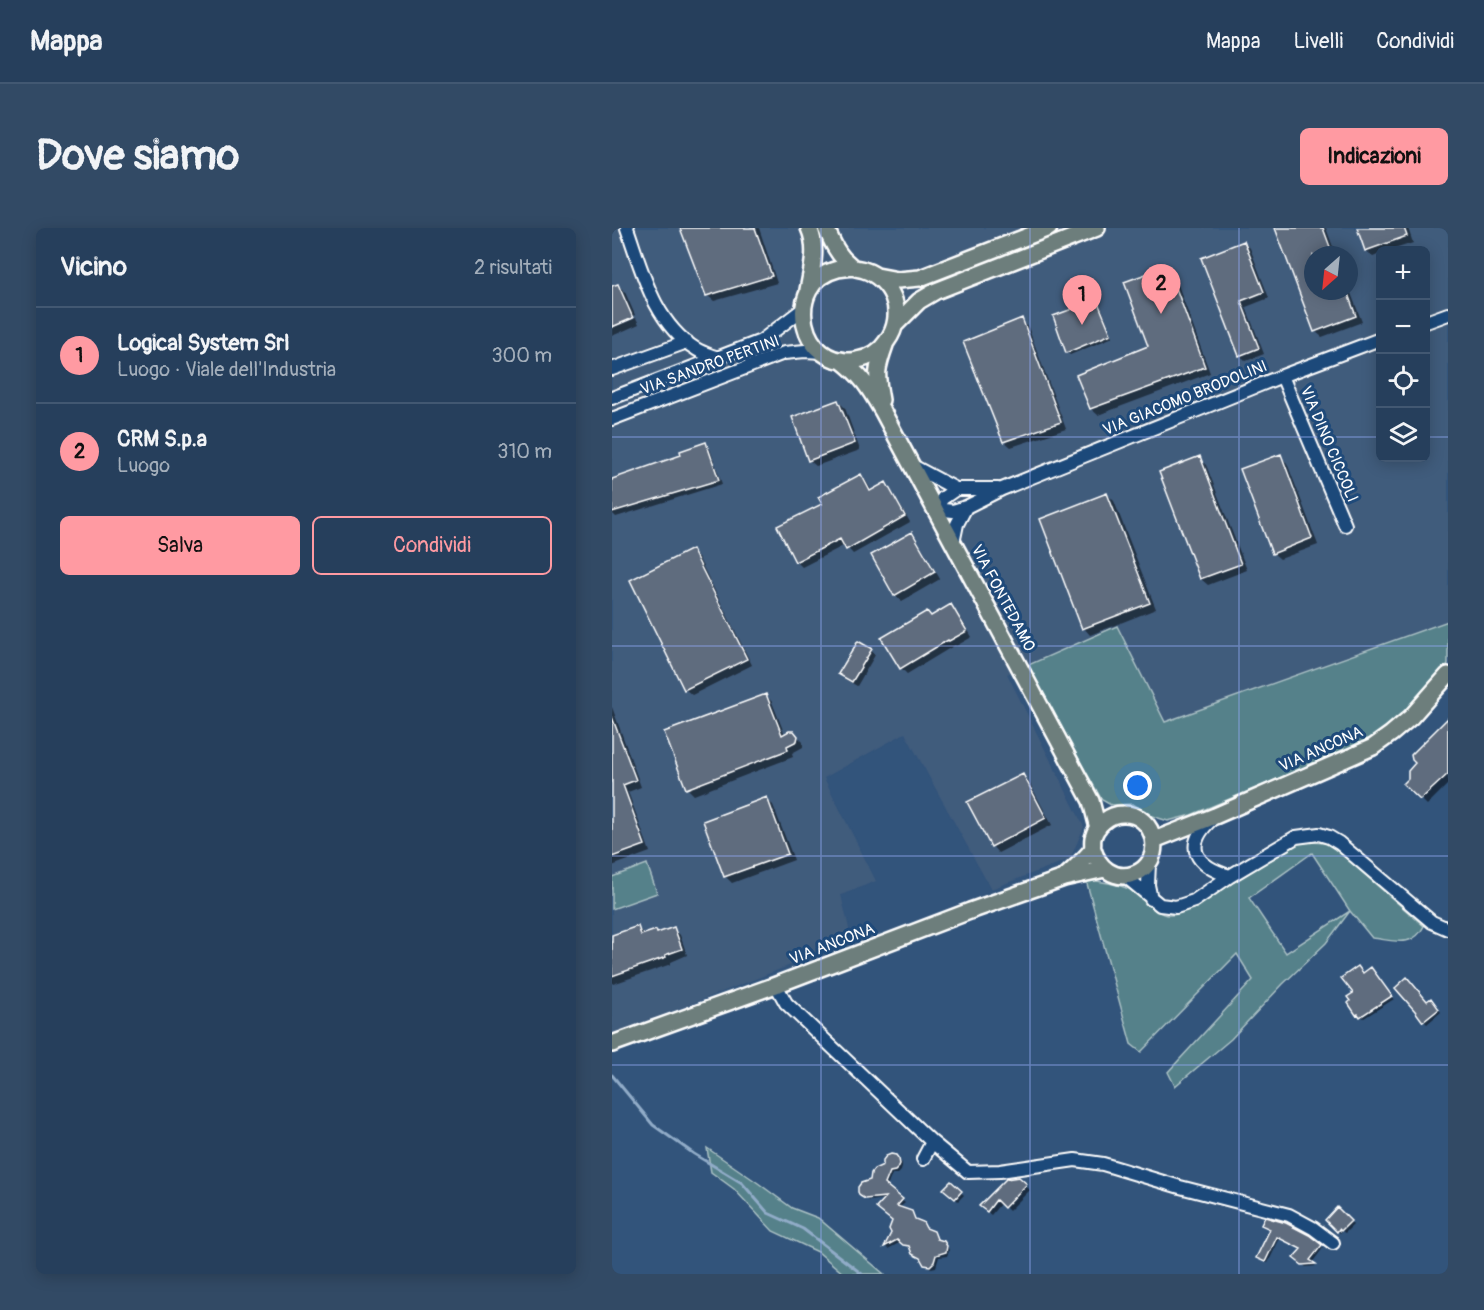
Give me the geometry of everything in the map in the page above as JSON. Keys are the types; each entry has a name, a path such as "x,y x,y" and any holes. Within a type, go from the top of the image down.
{"main road":[{"path":"809,228 814,238 813,259 803,309 803,321 813,344 822,352"},
{"path":"826,228 836,250 852,267"},
{"path":"876,276 898,280 921,278 1049,228"},
{"path":"895,325 919,301 936,291 1097,228"},
{"path":"808,293 815,282 826,274 852,267 865,270 876,276 893,298 896,311 895,325"},
{"name":"VIA FONTEDAMO","path":"883,412 877,366 895,325"},
{"path":"841,360 853,361 865,358 876,353 885,345"},
{"name":"VIA FONTEDAMO","path":"822,352 841,360 858,373 883,412 1091,801 1098,828"},
{"name":"VIA ANCONA","path":"1151,833 1189,826 1215,816 1373,747 1411,717 1448,675"},
{"path":"1091,801 1115,815"},
{"path":"1115,815 1137,817 1151,833 1154,852 1149,863 1134,874 1125,876 1111,873 1104,869 1095,857 1093,842 1098,828 1108,818 1115,815"},
{"name":"VIA ANCONA","path":"1064,878 1093,849"},
{"name":"VIA ANCONA","path":"612,1044 776,985 970,911 1064,878 1104,869"}],"street":[{"path":"627,228 652,297 672,330 697,350 718,358"},
{"name":"VIA SANDRO PERTINI","path":"612,398 761,341 803,309"},
{"path":"1430,320 1448,314"},
{"name":"VIA GIACOMO BRODOLINI","path":"935,509 952,511 966,507 1002,489 1376,341"},
{"name":"VIA SANDRO PERTINI","path":"612,369 687,342"},
{"name":"VIA SANDRO PERTINI","path":"612,419 784,353 822,352"},
{"name":"VIA DINO CICCOLI","path":"1282,376 1345,525"},
{"name":"VIA GIACOMO BRODOLINI","path":"911,465 956,489 1002,489"},
{"path":"935,509 943,498 956,489"},
{"path":"953,543 957,524 966,507"},
{"path":"1215,816 1199,834 1195,847 1204,864 1216,872 1230,876"},
{"path":"1125,876 1160,905 1176,907 1194,901 1230,876 1296,837 1319,834 1339,843 1432,922 1448,928"},
{"path":"1149,863 1148,885 1151,899"},
{"path":"776,985 786,1003 932,1142 968,1172 1000,1171 1075,1160 1102,1164 1288,1215 1313,1228 1333,1243"},
{"path":"923,1159 932,1142"}],"shaded area":[{"path":"612,228 1448,228 1448,621 1164,722 1117,626 1007,674 1084,827 1070,859 991,889 905,733 824,778 876,881 841,895 852,941 612,1035"}],"green space":[{"path":"1448,621 1448,664 1399,719 1368,741 1191,815 1168,821 1152,816 1133,804 1111,805 1102,800 1026,666 1117,626 1165,722"},
{"path":"1297,843 1326,843 1424,926 1414,938 1408,940 1372,938 1350,911 1326,943 1231,1039 1175,1086 1168,1072 1253,980 1237,954 1141,1052 1131,1044 1086,880 1109,883 1132,890 1155,910 1166,915 1177,914 1192,908","holes":["1312,853 1350,911 1286,953 1249,898"]},
{"path":"647,864 657,893 612,909 612,877"},
{"path":"707,1148 792,1208 818,1218 884,1274 844,1274 818,1252 773,1231 734,1189 711,1172"}],"building":[{"path":"680,228 755,228 772,276 706,296"},
{"path":"1275,228 1323,228 1330,246 1304,246 1304,300 1350,300 1356,316 1314,332"},
{"path":"1357,228 1404,228 1407,236 1365,251"},
{"path":"1244,241 1264,292 1241,301 1259,348 1239,356 1201,258"},
{"path":"1168,266 1205,367 1090,409 1076,375 1148,346 1124,282"},
{"path":"618,284 633,318 612,327 612,286"},
{"path":"1097,300 1111,334 1066,353 1053,316"},
{"path":"1022,318 1061,422 1003,442 963,342"},
{"path":"838,400 855,443 808,461 792,417"},
{"path":"706,442 719,480 612,512 612,479 681,455 680,451"},
{"path":"1281,454 1312,538 1272,554 1240,469"},
{"path":"1200,456 1241,564 1200,579 1159,472"},
{"path":"861,474 870,491 886,482 905,516 846,550 840,539 795,562 777,526 822,504 818,497"},
{"path":"1107,493 1150,603 1082,629 1040,519"},
{"path":"912,532 935,572 894,596 871,555"},
{"path":"692,549 747,659 684,690 630,580"},
{"path":"951,604 967,631 900,669 881,638 927,611 931,616"},
{"path":"858,641 872,649 852,682 838,674"},
{"path":"766,694 782,735 794,731 798,736 797,741 787,746 788,750 686,789 664,732"},
{"path":"612,717 636,780 623,785 645,845 612,857"},
{"path":"1448,718 1448,774 1420,800 1403,784 1408,779 1408,771 1415,763 1411,755"},
{"path":"1023,774 1046,818 991,847 967,802"},
{"path":"767,797 788,854 724,877 703,821"},
{"path":"638,926 641,935 656,930 657,933 674,927 682,949 612,976 612,935"},
{"path":"1358,966 1363,973 1371,967 1392,996 1360,1017 1348,1003 1350,1001 1347,997 1353,993 1341,978"},
{"path":"1407,977 1427,1001 1431,998 1439,1009 1423,1022 1395,988"},
{"path":"891,1154 896,1155 900,1164 895,1171 890,1172 885,1184 903,1199 897,1206 912,1211 915,1219 934,1231 937,1239 944,1241 947,1246 946,1252 936,1255 930,1266 924,1265 920,1258 912,1254 909,1246 897,1240 884,1247 891,1233 889,1229 892,1221 876,1208 886,1197 865,1199 858,1192 861,1183 870,1180 874,1169 883,1165 883,1160"},
{"path":"1019,1177 1027,1184 1004,1208 996,1200 987,1212 979,1206 1006,1179"},
{"path":"951,1181 962,1191 955,1199 943,1189"},
{"path":"1337,1207 1351,1221 1337,1232 1325,1220"},
{"path":"1265,1217 1286,1223 1322,1245 1310,1260 1316,1264 1302,1265 1293,1258 1301,1249 1277,1237 1265,1262 1256,1258 1270,1229 1261,1225"}],"waterway":[{"path":"612,1075 653,1125 694,1154 742,1183 768,1213 803,1229 862,1274"}],"place":[{"name":"CRM S.p.a","path":"1161,314"},
{"name":"Logical System Srl","path":"1082,325"}]}
